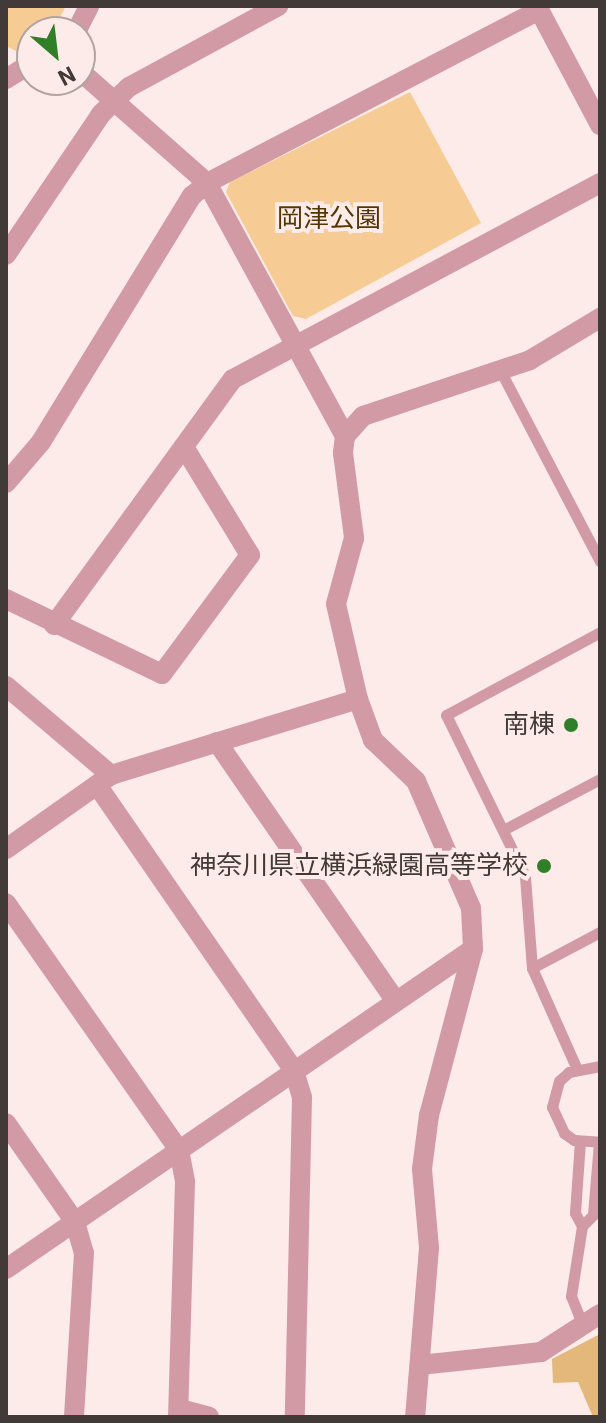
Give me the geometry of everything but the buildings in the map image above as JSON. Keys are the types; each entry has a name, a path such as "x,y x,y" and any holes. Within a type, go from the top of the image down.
{"street":[{"path":"6,255 114,102 129,87 278,6"},
{"path":"6,483 41,442 192,196 207,183 538,8 600,125"},
{"path":"96,86 207,183 345,436"},
{"path":"54,625 233,379 600,183"},
{"path":"415,1417 429,1248 422,1169 429,1115 473,949 471,908 416,781 373,740 358,699 336,604 354,538 343,453 345,436 363,416 530,360 600,318"},
{"path":"6,599 54,625 162,674 250,555 184,447"},
{"path":"6,686 104,780 294,1071 302,1098 295,1417"},
{"path":"6,849 104,780 358,699"},
{"path":"217,742 396,1001"},
{"path":"6,903 179,1150 185,1182 179,1413 209,1417"},
{"path":"6,1269 473,949"},
{"path":"6,1123 75,1222 84,1253 74,1417"},
{"path":"420,1365 541,1352 591,1320"}],"lane":[{"path":"500,370 600,561"},
{"path":"576,1067 532,968 525,876 505,829 446,715 600,632"},
{"path":"505,829 600,779"},
{"path":"532,968 600,932"},
{"path":"591,1320 571,1296 582,1226 593,1215 597,1198 599,1142 580,1141 564,1133 552,1107 559,1081 576,1067 600,1066"},
{"path":"580,1141 575,1213 582,1226"}],"green space":[{"path":"6,6 66,6 61,16 16,16 16,51 6,46"},
{"name":"岡津公園","path":"410,92 481,223 306,319 293,316 226,192 230,182"}],"shaded area":[{"path":"600,1334 600,1417 593,1417 578,1382 553,1383 552,1359"}],"place":[{"name":"南棟","path":"571,725"},
{"name":"神奈川県立横浜緑園高等学校","path":"544,866"}]}
